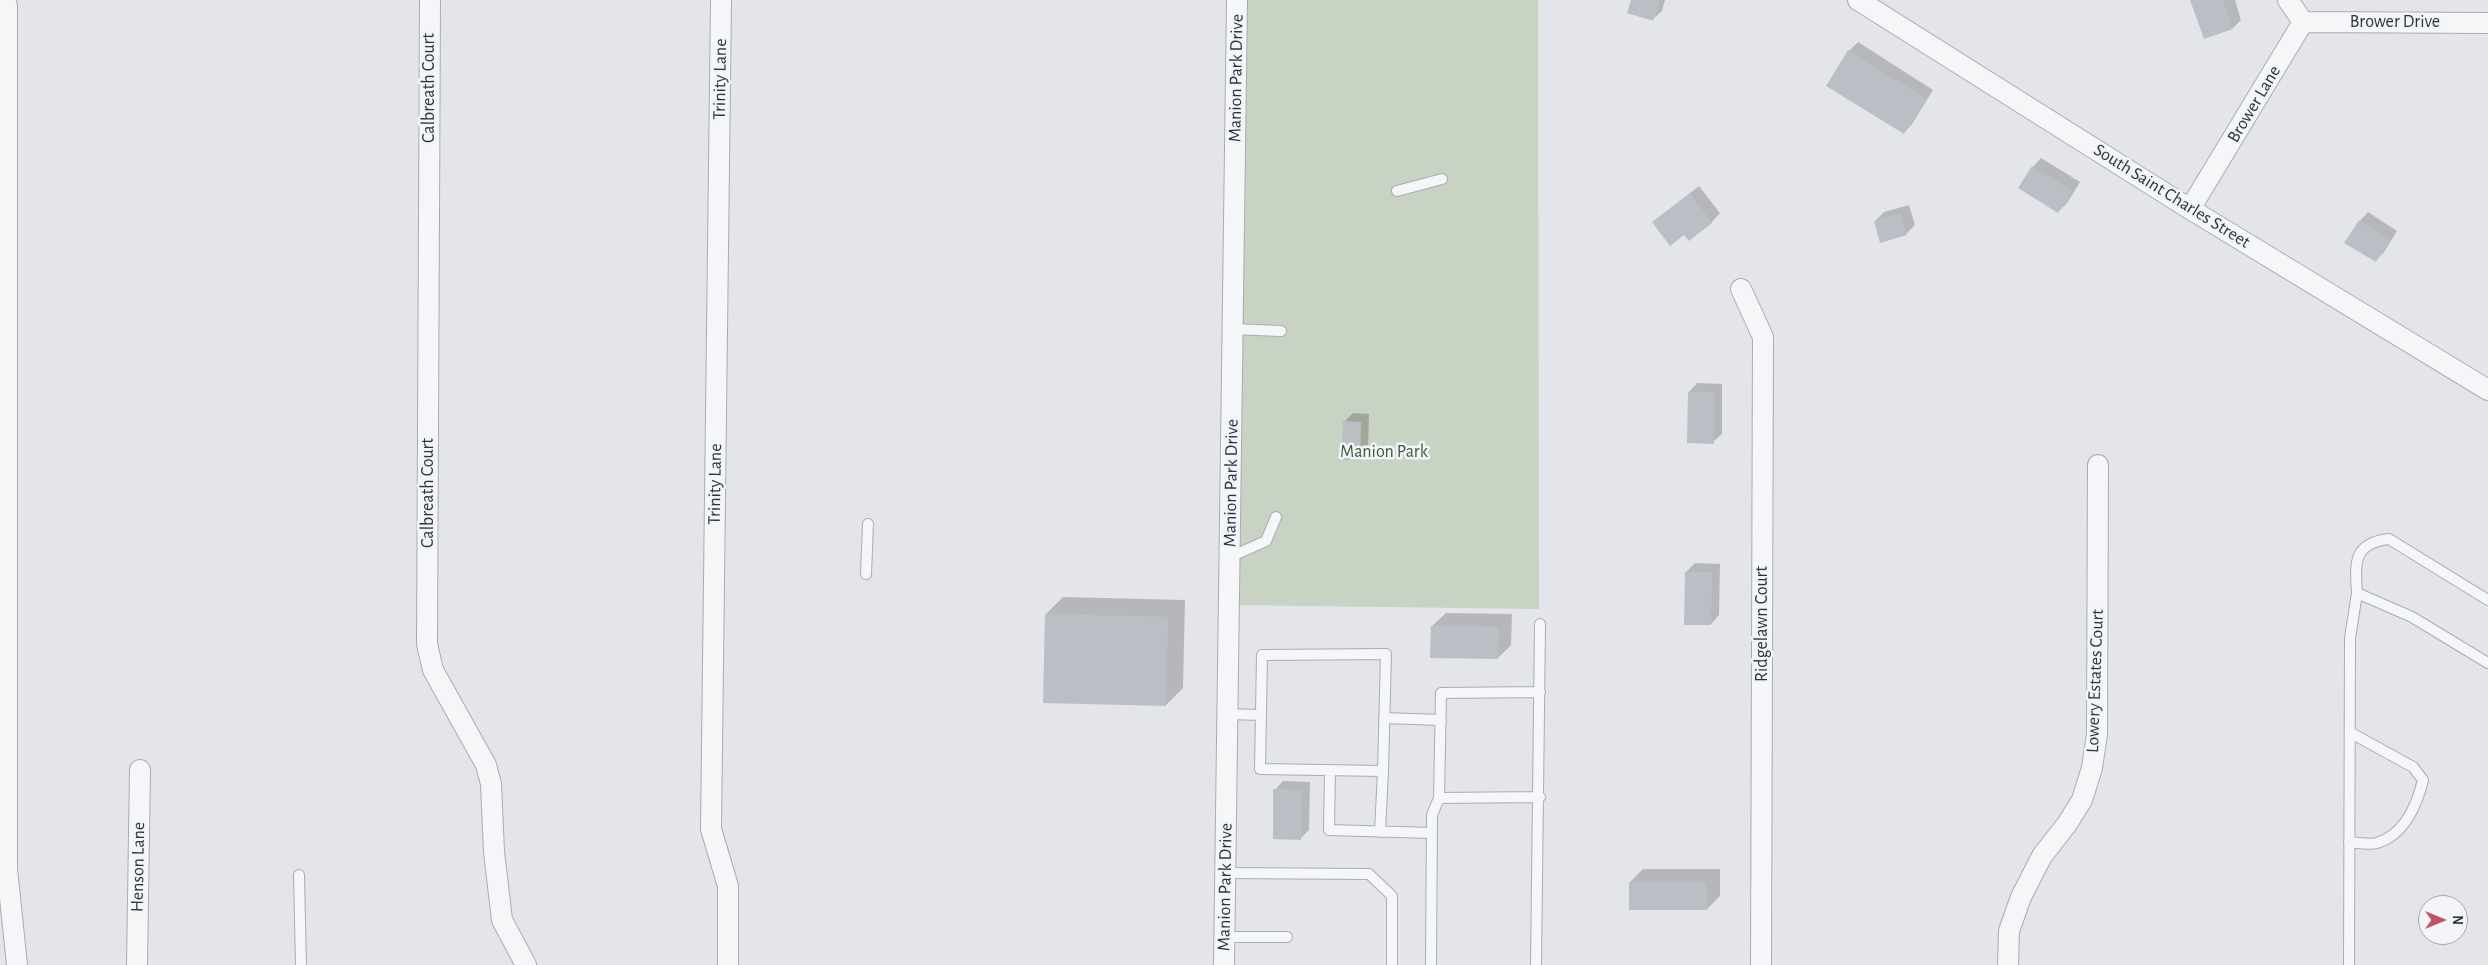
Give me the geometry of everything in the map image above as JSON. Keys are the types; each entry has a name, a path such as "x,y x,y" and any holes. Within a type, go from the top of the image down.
{"street":[{"name":"Calbreath Court","path":"430,0 427,644 433,670 486,765 492,784 494,852 502,920 526,965"},
{"name":"Trinity Lane","path":"721,0 711,829 728,886 728,965"},
{"name":"Manion Park Drive","path":"1224,965 1237,0"},
{"name":"South Saint Charles Street","path":"1858,0 2190,209 2488,390"},
{"path":"2288,0 2303,22"},
{"path":"7,5 8,869 17,965"},
{"name":"Brower Lane","path":"2190,209 2303,22"},
{"name":"Brower Drive","path":"2303,22 2488,23"},
{"name":"Ridgelawn Court","path":"1741,289 1763,337 1761,965"},
{"name":"Lowery Estates Court","path":"2008,965 2009,931 2021,897 2042,856 2067,824 2082,800 2092,768 2096,734 2098,465"},
{"name":"Henson Lane","path":"137,965 140,770"}],"lane":[{"path":"1397,191 1442,179"},
{"path":"1232,329 1280,331"},
{"path":"1230,557 1266,541 1276,517"},
{"path":"866,574 868,524"},
{"path":"2349,965 2350,638 2357,593 2355,572 2360,552 2372,541 2389,539 2488,600"},
{"path":"2357,593 2412,617 2488,662"},
{"path":"1536,965 1540,797 1540,624"},
{"path":"1380,832 1386,654 1262,655 1260,769 1382,772"},
{"path":"1431,965 1432,815 1439,798 1441,693 1540,692"},
{"path":"1227,714 1261,715"},
{"path":"1384,718 1441,720"},
{"path":"2349,842 2376,843 2396,834 2419,799 2424,780 2413,767 2351,733"},
{"path":"1330,770 1329,830 1432,832"},
{"path":"1439,798 1540,797"},
{"path":"1225,874 1369,874 1392,896 1392,965"},
{"path":"299,875 301,965"},
{"path":"1224,937 1287,937"}],"green space":[{"name":"Manion Park","path":"1236,0 1538,0 1539,609 1229,605"}],"building":[{"path":"1631,0 1660,0 1653,21 1627,13"},
{"path":"2190,0 2223,0 2233,29 2204,39"},
{"path":"1848,50 1926,99 1904,134 1826,86"},
{"path":"2032,166 2072,191 2058,213 2018,188"},
{"path":"1690,193 1712,223 1689,241 1684,235 1670,246 1652,222"},
{"path":"1900,213 1907,235 1880,243 1874,221"},
{"path":"2359,220 2390,240 2376,262 2344,243"},
{"path":"1688,392 1714,392 1714,444 1687,443"},
{"path":"1343,421 1361,422 1360,460 1341,460"},
{"path":"1685,572 1712,572 1711,625 1684,625"},
{"path":"1045,614 1168,617 1166,706 1043,703"},
{"path":"1431,626 1499,627 1498,659 1430,658"},
{"path":"1273,789 1302,790 1301,840 1273,839"},
{"path":"1629,882 1707,882 1707,910 1629,910"}]}
